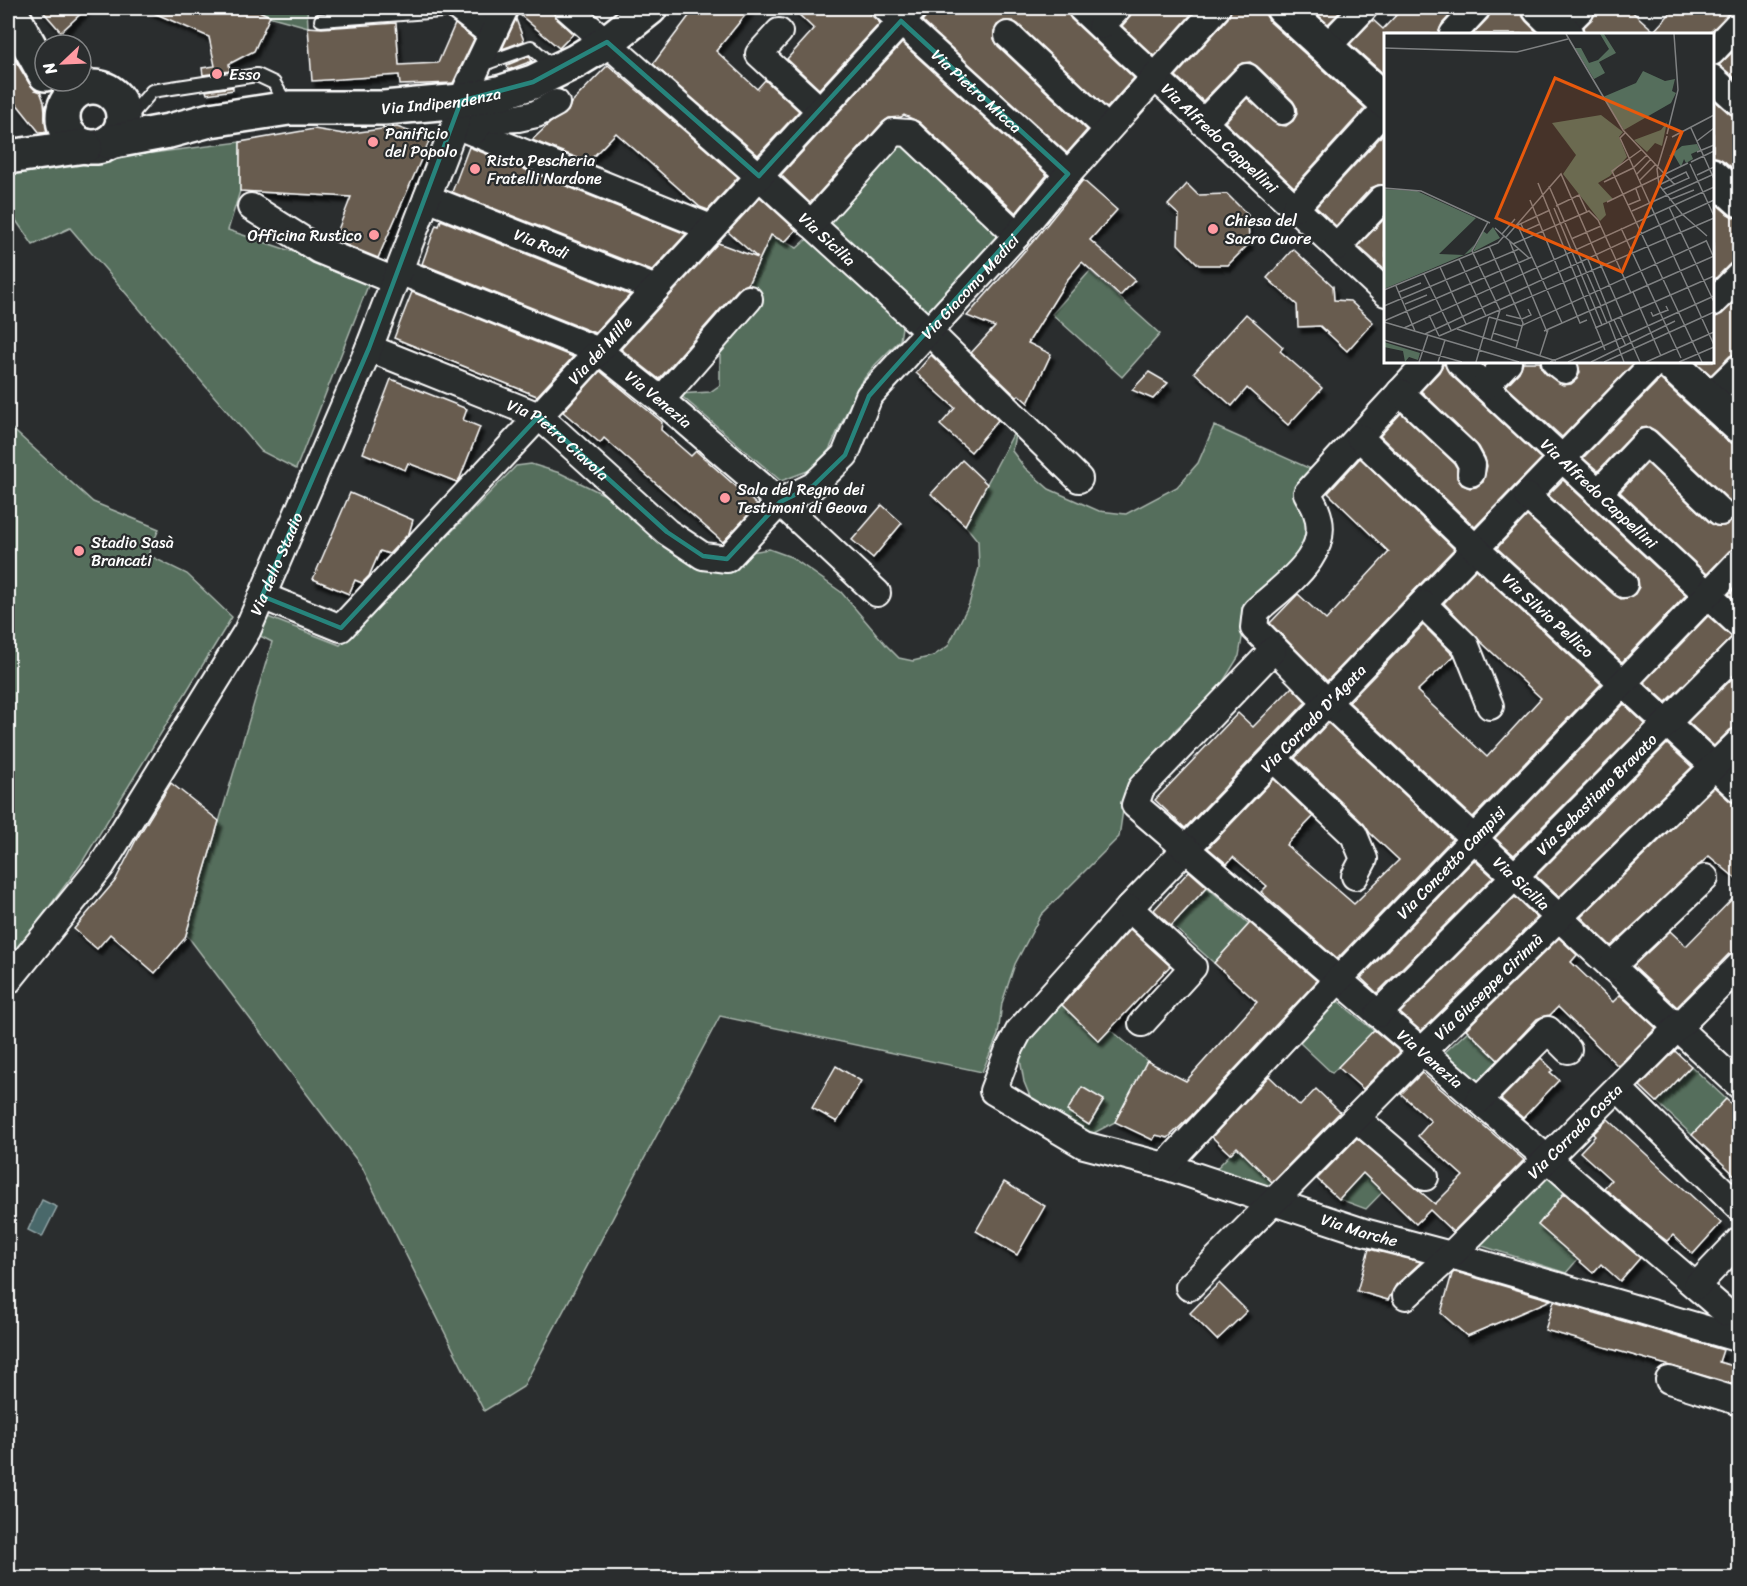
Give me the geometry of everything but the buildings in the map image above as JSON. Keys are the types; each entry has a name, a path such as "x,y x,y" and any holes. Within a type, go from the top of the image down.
{"street":[{"path":"458,8 492,34"},
{"name":"Via dello Stadio","path":"8,981 102,865 247,632 369,348 427,198 463,119 477,66 505,8"},
{"name":"Via Sicilia","path":"567,8 759,176 928,331 1079,479"},
{"name":"Via Indipendenza","path":"210,120 289,108 384,108 463,119 532,82 558,71 607,42 650,8"},
{"name":"Via Alfredo Cappellini","path":"1081,8 1109,17 1154,77 1384,291"},
{"name":"Via Giacomo Medici","path":"727,559 780,502 813,486 845,455 869,396 1017,235 1068,174 1217,8"},
{"path":"1282,8 1384,100"},
{"path":"1326,48 1364,8"},
{"path":"1454,33 1478,8"},
{"path":"10,11 36,33"},
{"path":"10,11 33,52"},
{"name":"Via dei Mille","path":"262,596 341,628 819,110 900,12"},
{"name":"Via Pietro Micca","path":"900,12 1068,174"},
{"path":"1714,51 1740,22"},
{"path":"779,32 759,54 819,110"},
{"path":"1008,35 1108,129"},
{"path":"1203,123 1247,77 1282,111"},
{"path":"1714,79 1740,103"},
{"path":"80,131 67,101 83,88 106,93 146,119 210,120"},
{"path":"56,93 80,131"},
{"path":"8,157 80,131 118,133 123,122 122,109 106,93"},
{"path":"463,119 518,118 536,114 556,103"},
{"path":"1294,208 1384,110"},
{"path":"463,119 711,228"},
{"path":"8,145 49,139 80,131 169,132 210,120"},
{"path":"811,224 894,132 909,133 1017,235"},
{"path":"1714,177 1740,200"},
{"name":"Via Rodi","path":"427,198 656,289"},
{"path":"1337,247 1382,199 1384,200"},
{"name":"Via Venezia","path":"251,207 319,250 397,276 599,351 661,400 780,502 877,593"},
{"path":"1714,302 1740,275"},
{"path":"661,400 749,299"},
{"name":"Via Pietro Ciavola","path":"369,348 539,416 666,532 703,556 727,559"},
{"path":"1359,437 1427,363"},
{"name":"Via Alfredo Cappellini","path":"1460,363 1740,625"},
{"path":"1485,386 1507,363"},
{"name":"Via Corrado D'Agata","path":"993,1091 1019,1031 1129,908 1654,363"},
{"path":"1670,363 1740,427"},
{"path":"1708,398 1740,367"},
{"path":"1400,392 1466,454 1472,465 1471,473"},
{"name":"Via Sicilia","path":"1359,437 1307,493 1317,511 1319,527 1317,549 1305,566 1256,610 1254,628 1273,650 1328,703 1740,1086"},
{"name":"Via Silvio Pellico","path":"1359,437 1476,549 1740,790"},
{"path":"1598,493 1646,442 1720,512"},
{"path":"1527,496 1624,584"},
{"name":"Via Concetto Campisi","path":"1165,1166 1339,980 1740,561"},
{"path":"1423,604 1466,646 1490,706"},
{"name":"Via Sebastiano Bravato","path":"1378,1014 1740,649"},
{"name":"Via Venezia","path":"1273,650 1141,788 1136,805 1696,1286 1731,1321"},
{"name":"Via Giuseppe Cirinnà","path":"1189,1287 1422,1051 1740,741"},
{"path":"1274,759 1354,835 1364,859 1355,876"},
{"path":"1611,967 1705,878"},
{"path":"1129,908 1193,967 1142,1023"},
{"name":"Via Corrado Costa","path":"1406,1296 1451,1255 1740,965"},
{"path":"1479,1100 1548,1030 1568,1050"},
{"path":"1618,1088 1740,1208"},
{"name":"Via Marche","path":"993,1091 1084,1145 1165,1166 1364,1232 1451,1255 1731,1321"},
{"path":"1356,1118 1425,1177"},
{"path":"1696,1286 1740,1240"},
{"path":"1669,1380 1740,1402"}],"lane":[{"path":"321,20 442,11 444,8"},
{"path":"477,66 531,47 558,71"},
{"path":"106,93 152,91 257,75 274,83 289,108"}],"highlighted area":[{"path":"901,21 1068,174 869,396 845,455 813,486 780,502 727,559 703,556 667,532 539,416 341,628 262,596 369,348 461,101 533,82 607,42 759,176"}],"green space":[{"path":"252,8 307,8 308,27 272,17"},
{"path":"240,142 240,191 228,230 371,278 296,469 261,451 70,228 33,245 8,209 8,171"},
{"path":"903,143 1000,234 929,312 919,312 825,219 892,144"},
{"path":"773,236 797,248 806,240 816,238 901,316 902,327 900,340 859,385 829,450 810,470 781,481 679,394 710,392 720,385 720,349 754,314 758,289 748,284 767,243"},
{"path":"1090,271 1160,334 1122,377 1052,314"},
{"path":"8,425 93,502 159,529 148,555 187,574 232,617 81,864 8,962"},
{"path":"1214,426 1313,470 1309,549 1243,632 1239,656 1216,693 1176,729 1160,752 1132,784 1123,810 1119,837 1041,915 1015,964 1002,1003 998,1035 982,1072 720,1016 523,1387 484,1411 362,1167 186,934 272,642 260,636 268,617 340,645 516,466 531,464 560,473 605,495 676,552 745,553 769,549 791,557 841,592 899,658 913,661 933,656 948,646 969,604 979,568 978,541 965,525 1016,429 1012,451 1025,468 1049,489 1099,511 1126,514 1177,487 1198,463"},
{"path":"1207,887 1249,924 1214,963 1172,925"},
{"path":"1338,1001 1374,1031 1332,1073 1299,1042"},
{"path":"1059,1002 1099,1041 1110,1029 1147,1061 1115,1122 1094,1133 1068,1125 1031,1099 1024,1082 1019,1053 1024,1036"},
{"path":"1468,1031 1502,1064 1482,1084 1444,1053"},
{"path":"1691,1066 1726,1099 1692,1135 1657,1102"},
{"path":"1288,1094 1248,1157 1272,1182 1264,1189 1216,1169"},
{"path":"1380,1155 1402,1172 1366,1209 1339,1199"},
{"path":"1546,1176 1564,1193 1538,1225 1578,1259 1566,1273 1476,1244"}],"water":[{"path":"42,1200 57,1207 42,1237 28,1230"}],"place":[{"name":"Esso","path":"217,74"},
{"name":"Panificio del Popolo","path":"373,142"},
{"name":"Risto Pescheria Fratelli Nardone","path":"475,169"},
{"name":"Chiesa del Sacro Cuore","path":"1213,229"},
{"name":"Officina Rustico","path":"374,235"},
{"name":"Sala del Regno dei Testimoni di Geova","path":"725,498"},
{"name":"Stadio Sasà Brancati","path":"79,551"}]}
